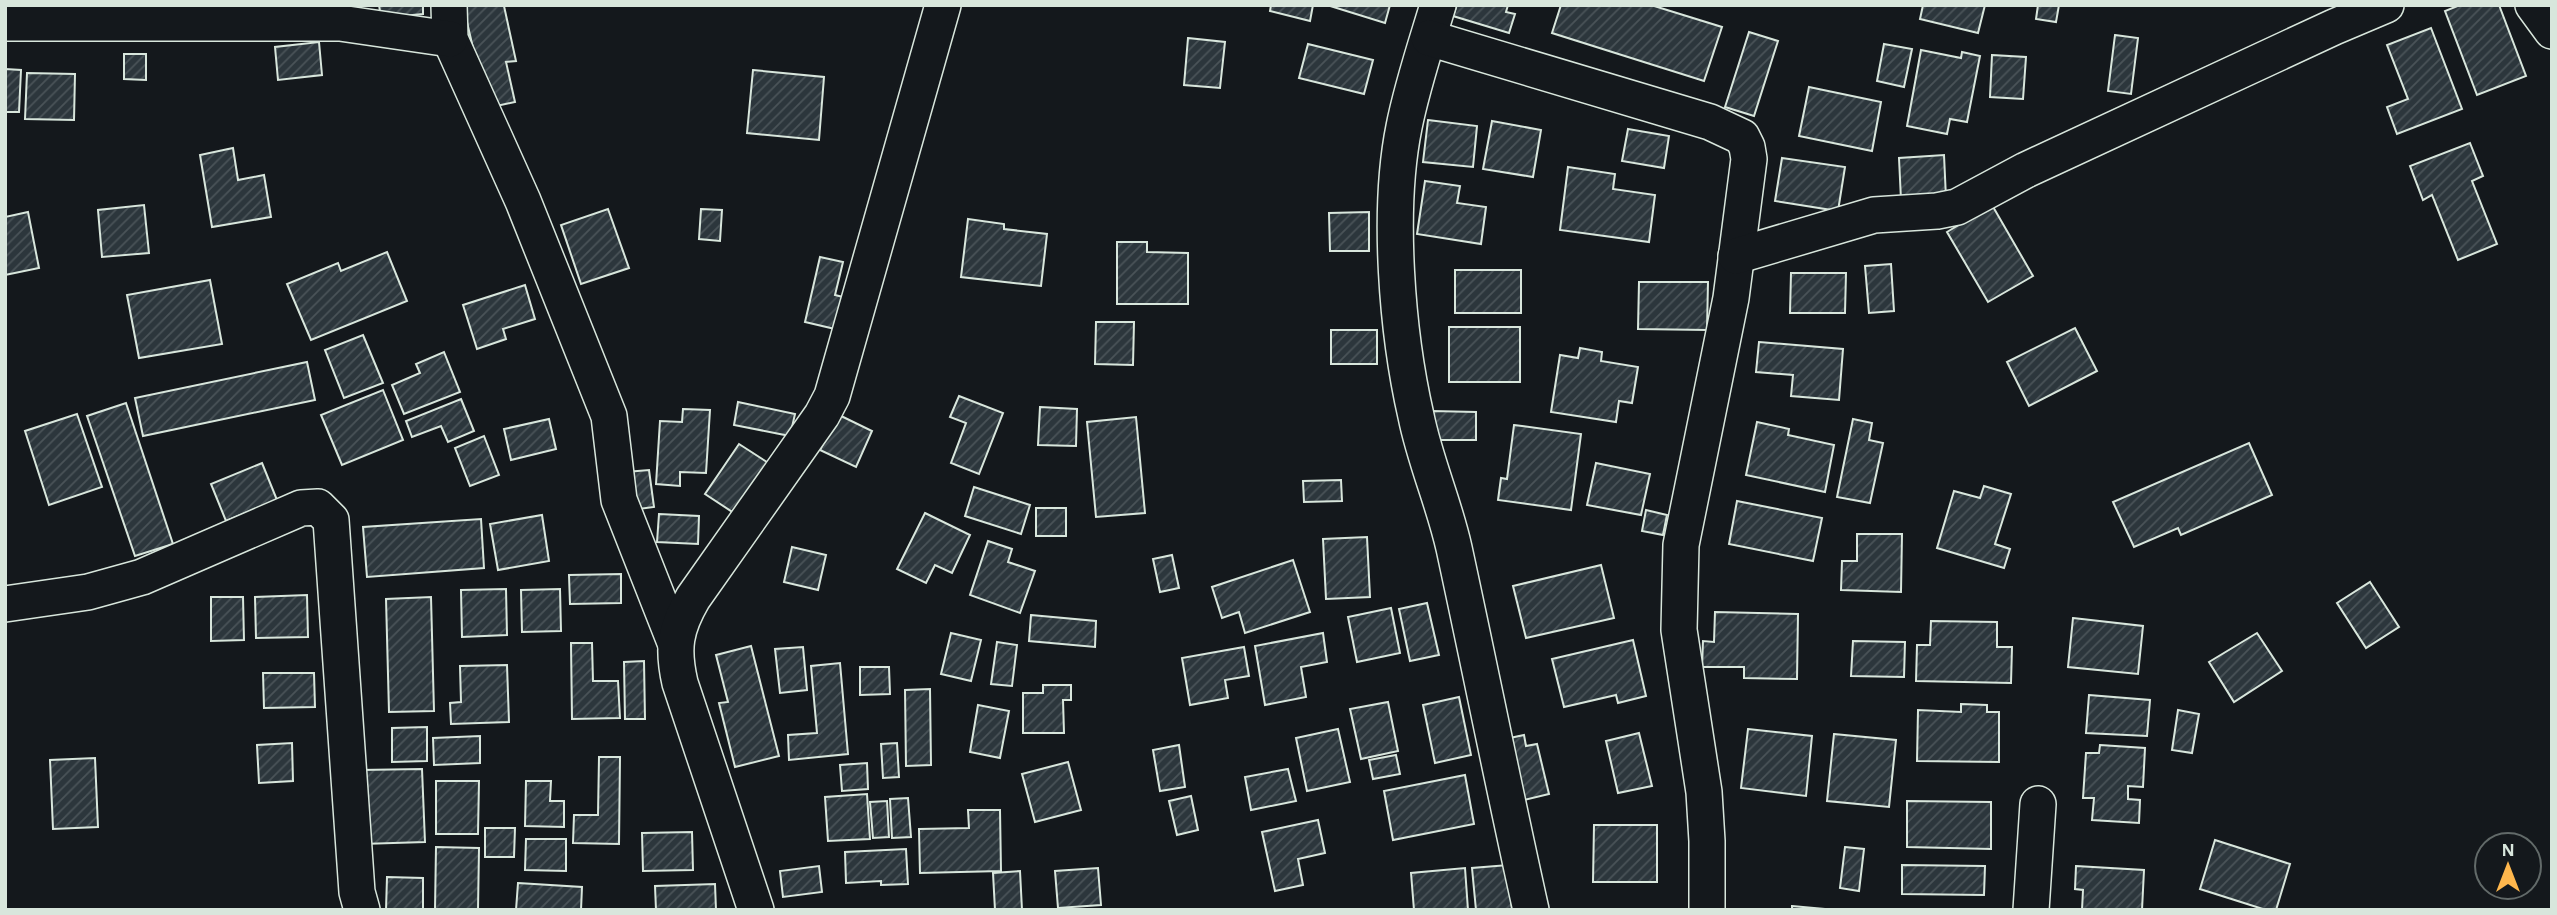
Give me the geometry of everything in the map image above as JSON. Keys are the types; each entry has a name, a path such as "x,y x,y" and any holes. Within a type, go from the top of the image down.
{"street":[{"path":"756,910 680,683 675,662 675,642 681,617 692,598 822,415 832,396 943,5"},
{"path":"1736,256 1874,215 1957,207 2038,165 2386,5"},
{"path":"2533,5 2552,31"},
{"path":"5,23 450,22 609,416 619,500 675,642"},
{"path":"1531,910 1451,535 1416,420 1408,378 1395,227 1397,183 1404,128 1433,22 1710,122 1742,137 1747,147 1749,159 1731,298 1681,545 1679,630 1704,792 1707,910"},
{"path":"5,604 88,592 142,577 301,508 318,507 331,520 357,892 362,910"},
{"path":"2031,910 2038,804"}],"building":[{"path":"379,5 423,5 423,14 381,18"},
{"path":"463,5 504,6 516,61 506,62 515,102 487,108"},
{"path":"1271,5 1313,5 1310,21 1270,11"},
{"path":"1327,5 1390,5 1385,23"},
{"path":"1457,5 1508,5 1506,12 1515,14 1509,33 1453,16"},
{"path":"1561,5 1651,5 1722,27 1704,81 1552,33"},
{"path":"1923,5 1985,5 1978,33 1920,19"},
{"path":"2038,5 2059,5 2056,22 2036,19"},
{"path":"2460,5 2499,5 2526,76 2477,95 2445,11"},
{"path":"2431,28 2462,109 2397,134 2387,107 2408,99 2387,45"},
{"path":"1749,32 1778,41 1754,116 1725,107"},
{"path":"2115,35 2138,38 2131,94 2108,91"},
{"path":"1188,38 1225,42 1220,88 1184,85"},
{"path":"319,42 322,75 278,80 275,47"},
{"path":"1308,44 1373,60 1364,94 1299,78"},
{"path":"1884,44 1912,49 1904,87 1877,81"},
{"path":"1921,50 1961,58 1962,52 1980,56 1967,122 1950,119 1947,134 1907,126"},
{"path":"124,54 146,54 146,80 124,79"},
{"path":"1992,55 2026,57 2023,99 1990,97"},
{"path":"5,69 21,70 19,112 5,112"},
{"path":"753,70 824,77 819,140 747,133"},
{"path":"27,73 75,74 74,120 25,119"},
{"path":"1809,87 1881,102 1872,151 1799,136"},
{"path":"1428,120 1477,126 1473,167 1423,162"},
{"path":"1492,121 1541,130 1533,177 1483,169"},
{"path":"1628,129 1669,136 1664,168 1622,161"},
{"path":"2470,143 2483,176 2472,181 2497,244 2458,260 2432,195 2423,200 2410,166"},
{"path":"233,148 238,180 264,175 271,217 212,227 200,155"},
{"path":"1944,155 1946,198 1901,200 1899,158"},
{"path":"1782,158 1845,167 1838,211 1775,201"},
{"path":"1568,167 1615,174 1613,189 1655,195 1649,242 1560,230"},
{"path":"1425,181 1460,186 1457,203 1486,207 1481,244 1417,234"},
{"path":"144,205 149,253 102,257 98,210"},
{"path":"1992,205 2033,276 1988,302 1947,232"},
{"path":"608,209 629,268 581,284 561,225"},
{"path":"701,209 722,210 720,241 699,239"},
{"path":"28,212 39,268 5,275 5,217"},
{"path":"1369,212 1369,251 1330,251 1329,213"},
{"path":"968,219 1004,224 1004,229 1047,234 1041,286 961,277"},
{"path":"1117,242 1147,242 1147,252 1188,253 1188,304 1117,304"},
{"path":"387,252 407,301 311,340 287,284 338,263 341,271"},
{"path":"820,257 843,262 835,295 843,297 835,329 805,322"},
{"path":"1891,264 1894,311 1869,313 1865,266"},
{"path":"1455,270 1521,270 1521,313 1455,313"},
{"path":"1791,273 1846,273 1845,313 1790,313"},
{"path":"210,280 222,344 139,358 127,295"},
{"path":"1639,282 1708,282 1707,330 1638,329"},
{"path":"525,285 535,319 503,329 506,339 477,349 463,305"},
{"path":"1096,322 1134,322 1133,365 1095,364"},
{"path":"1449,327 1520,327 1520,382 1449,382"},
{"path":"2075,328 2097,371 2029,406 2007,362"},
{"path":"1331,330 1377,330 1377,364 1331,364"},
{"path":"363,335 383,383 344,398 325,350"},
{"path":"1759,342 1843,349 1839,400 1791,396 1793,375 1756,372"},
{"path":"1580,348 1602,352 1601,361 1638,367 1632,403 1619,401 1616,422 1551,412 1560,355 1578,358"},
{"path":"444,352 460,392 404,414 392,385 420,373 416,364"},
{"path":"307,362 315,400 143,436 135,398"},
{"path":"383,390 403,440 342,465 321,415"},
{"path":"959,396 1003,413 979,474 951,463 966,423 950,417"},
{"path":"461,399 474,431 448,442 441,426 412,437 406,421"},
{"path":"738,402 795,414 790,436 734,425"},
{"path":"126,403 173,544 135,556 87,416"},
{"path":"1040,407 1077,409 1076,446 1038,445"},
{"path":"683,409 710,410 706,473 680,472 680,486 656,484 660,421 682,422"},
{"path":"1432,411 1476,412 1476,440 1432,440"},
{"path":"77,414 102,487 49,505 25,431"},
{"path":"837,414 872,431 856,467 820,450"},
{"path":"1136,417 1145,513 1096,517 1087,422"},
{"path":"549,419 556,449 511,460 504,429"},
{"path":"1853,419 1872,423 1869,440 1883,443 1870,503 1837,497"},
{"path":"1757,422 1789,429 1788,435 1834,445 1825,492 1746,475"},
{"path":"1514,425 1581,434 1571,510 1498,500 1501,478 1507,479"},
{"path":"484,436 499,475 470,486 455,448"},
{"path":"2249,443 2272,495 2181,535 2178,528 2134,547 2113,502"},
{"path":"739,444 773,466 740,517 705,494"},
{"path":"262,463 277,500 226,521 211,484"},
{"path":"1596,463 1650,474 1641,515 1587,505"},
{"path":"649,470 654,507 631,510 626,472"},
{"path":"1341,480 1342,501 1304,502 1303,481"},
{"path":"1984,486 2011,494 1995,544 2010,549 2004,568 1937,548 1954,491 1980,498"},
{"path":"974,487 1030,505 1021,534 965,516"},
{"path":"1737,501 1822,518 1813,561 1729,544"},
{"path":"1036,508 1066,508 1066,536 1036,536"},
{"path":"1646,510 1667,515 1663,535 1642,531"},
{"path":"925,513 970,535 952,573 935,565 926,583 897,569"},
{"path":"659,514 699,516 698,544 657,542"},
{"path":"542,515 549,561 498,570 490,524"},
{"path":"481,519 484,568 367,577 363,527"},
{"path":"1857,534 1902,534 1901,592 1841,590 1842,561 1857,561"},
{"path":"1367,537 1370,597 1326,599 1323,539"},
{"path":"988,541 1012,549 1008,562 1035,571 1020,613 970,595"},
{"path":"792,547 826,555 818,590 784,582"},
{"path":"1172,555 1179,588 1160,592 1153,559"},
{"path":"1293,560 1310,612 1245,633 1239,612 1222,618 1212,587"},
{"path":"1601,565 1614,618 1526,638 1513,586"},
{"path":"621,574 621,603 570,604 569,575"},
{"path":"2370,582 2399,627 2366,648 2337,603"},
{"path":"506,589 507,635 462,637 461,590"},
{"path":"560,589 561,631 522,632 521,590"},
{"path":"307,595 308,637 256,638 255,597"},
{"path":"211,597 243,597 244,640 211,641"},
{"path":"431,597 434,711 389,712 386,599"},
{"path":"1427,603 1439,655 1410,661 1399,609"},
{"path":"1391,608 1400,653 1357,662 1348,617"},
{"path":"1715,612 1798,614 1797,679 1744,678 1744,667 1702,667 1703,641 1714,642"},
{"path":"1031,615 1096,621 1095,647 1029,641"},
{"path":"2073,618 2143,626 2138,674 2068,667"},
{"path":"1931,621 1997,622 1997,647 2012,647 2011,683 1916,681 1917,645 1930,645"},
{"path":"951,633 981,640 971,681 941,674"},
{"path":"1323,633 1327,662 1301,667 1306,697 1265,705 1255,646"},
{"path":"2257,633 2282,671 2234,702 2209,662"},
{"path":"1633,640 1646,696 1618,703 1616,695 1564,707 1552,659"},
{"path":"1853,641 1905,642 1904,677 1851,676"},
{"path":"997,642 1017,645 1012,686 991,684"},
{"path":"571,643 592,643 593,681 618,681 620,718 572,719"},
{"path":"751,646 779,756 735,767 719,703 728,702 716,655"},
{"path":"803,647 807,690 780,693 775,649"},
{"path":"1244,647 1249,676 1225,680 1228,698 1190,705 1182,658"},
{"path":"644,661 645,719 625,719 624,662"},
{"path":"840,663 848,754 789,760 788,735 817,733 811,666"},
{"path":"507,665 509,722 451,724 450,703 461,702 460,666"},
{"path":"860,667 889,667 890,694 860,695"},
{"path":"263,673 314,673 315,707 264,708"},
{"path":"1043,685 1071,685 1071,700 1063,700 1064,733 1023,733 1023,693 1043,693"},
{"path":"930,689 931,765 906,766 905,690"},
{"path":"2089,695 2150,700 2147,736 2086,733"},
{"path":"1459,697 1471,755 1435,763 1423,705"},
{"path":"1388,702 1398,751 1361,759 1350,709"},
{"path":"1961,704 1987,705 1987,712 1999,712 1999,762 1917,761 1918,710 1961,712"},
{"path":"978,705 1009,711 1000,758 970,752"},
{"path":"2178,710 2199,714 2192,753 2172,750"},
{"path":"427,727 427,761 392,762 392,728"},
{"path":"1338,729 1350,782 1307,791 1296,738"},
{"path":"1748,729 1812,736 1806,796 1741,788"},
{"path":"1639,733 1652,786 1618,793 1606,741"},
{"path":"1834,734 1896,740 1889,807 1827,801"},
{"path":"1524,735 1526,746 1537,744 1549,794 1520,801 1505,739"},
{"path":"480,736 480,763 434,765 433,738"},
{"path":"292,743 293,781 259,783 257,745"},
{"path":"897,743 899,777 883,778 881,744"},
{"path":"1179,745 1185,787 1160,791 1153,750"},
{"path":"2100,745 2145,748 2143,787 2128,786 2128,799 2140,800 2139,823 2092,820 2094,798 2083,798 2086,753 2099,753"},
{"path":"1396,755 1400,774 1373,779 1369,760"},
{"path":"599,757 620,757 619,844 573,843 574,815 598,815"},
{"path":"95,758 98,827 53,829 50,760"},
{"path":"1068,762 1081,810 1035,822 1022,774"},
{"path":"867,763 868,789 842,791 840,765"},
{"path":"422,769 425,842 362,844 360,770"},
{"path":"1288,769 1296,801 1251,810 1245,777"},
{"path":"1465,775 1474,824 1393,840 1384,791"},
{"path":"436,781 479,781 478,834 436,834"},
{"path":"526,781 551,781 550,801 564,801 564,827 525,826"},
{"path":"867,794 870,839 828,841 825,797"},
{"path":"1191,796 1198,830 1177,835 1169,801"},
{"path":"908,798 911,837 892,838 890,799"},
{"path":"887,801 889,837 873,838 870,802"},
{"path":"1907,801 1991,802 1991,849 1907,847"},
{"path":"968,810 1000,810 1001,871 920,873 919,829 969,828"},
{"path":"1318,820 1325,853 1298,859 1303,885 1275,891 1262,832"},
{"path":"1594,825 1657,825 1657,882 1593,882"},
{"path":"485,828 515,828 514,857 485,857"},
{"path":"692,832 693,870 643,871 642,833"},
{"path":"526,839 566,839 566,871 525,870"},
{"path":"2215,840 2290,864 2276,910 2266,910 2200,889"},
{"path":"436,847 479,848 478,910 435,910"},
{"path":"1845,847 1864,849 1859,891 1840,888"},
{"path":"906,849 908,884 881,885 881,881 846,883 845,852"},
{"path":"1508,865 1512,910 1476,910 1472,868"},
{"path":"1902,865 1985,866 1984,895 1902,894"},
{"path":"819,866 822,892 783,897 780,871"},
{"path":"2076,866 2144,870 2142,910 2082,910 2083,890 2075,889"},
{"path":"1098,868 1101,905 1058,908 1055,871"},
{"path":"1465,868 1468,910 1414,910 1411,873"},
{"path":"1020,871 1022,910 995,910 993,873"},
{"path":"387,877 423,878 423,910 386,910"},
{"path":"518,883 582,887 581,910 516,910"},
{"path":"715,884 716,910 656,910 655,886"},
{"path":"1792,906 1836,910 1792,910"}]}
